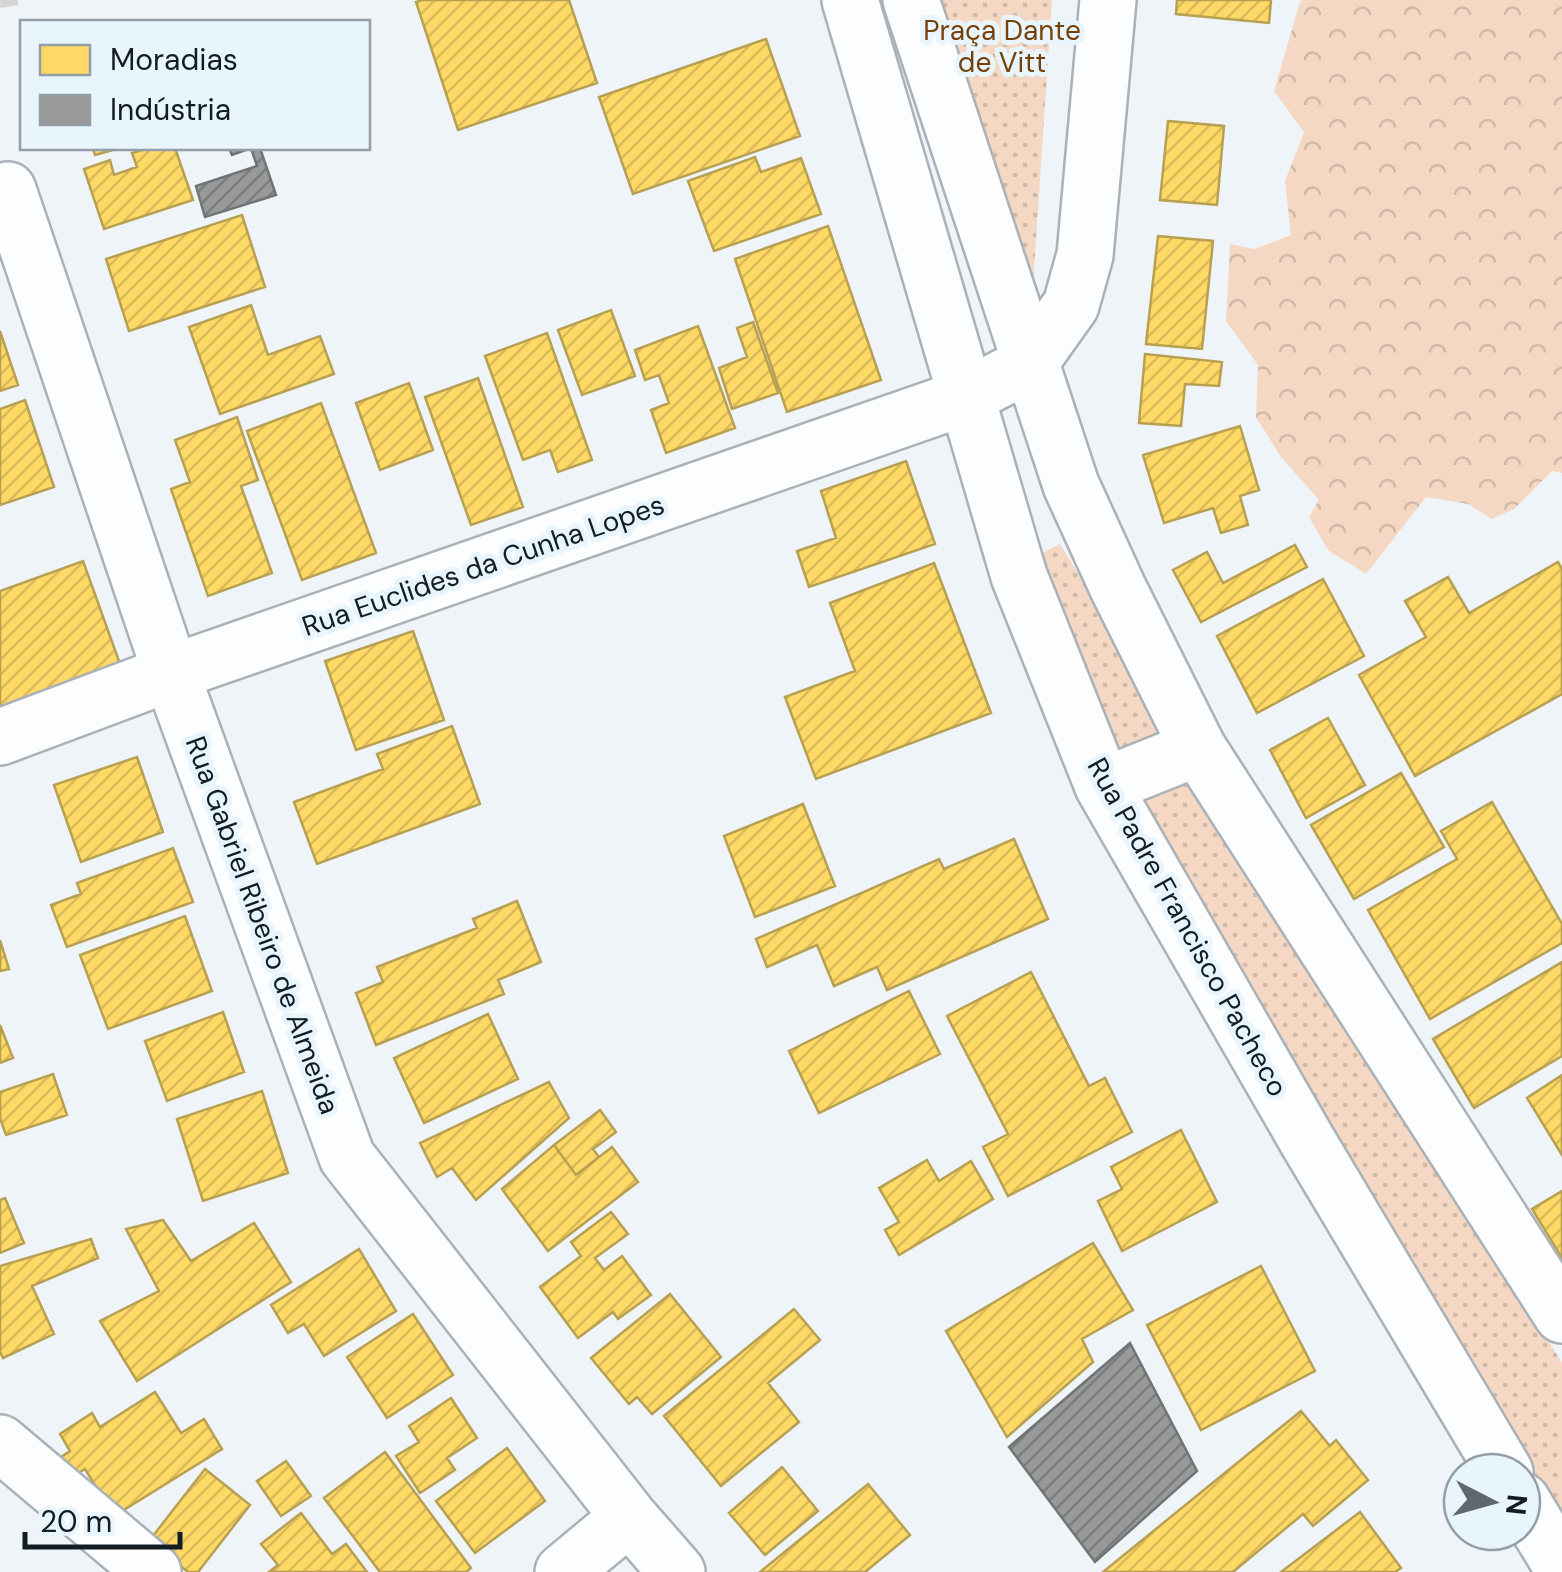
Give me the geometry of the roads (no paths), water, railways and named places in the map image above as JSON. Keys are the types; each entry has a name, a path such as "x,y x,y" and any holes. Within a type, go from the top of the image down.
{"street":[{"name":"Rua Padre Francisco Pacheco","path":"850,0 1019,576 1104,786 1308,1142 1493,1452"},
{"path":"910,0 1070,485 1118,588 1198,748 1562,1315"},
{"path":"1029,364 1072,305 1085,255 1108,0"},
{"name":"Rua Gabriel Ribeiro de Almeida","path":"8,190 171,674 347,1156 677,1572"},
{"name":"Rua Euclides da Cunha Lopes","path":"0,736 966,397 1029,364"},
{"path":"1104,786 1198,748"},
{"path":"0,1443 154,1572"},
{"path":"563,1572 629,1516"},
{"path":"1542,1534 1562,1567"}],"railway":[{"path":"0,4 24,0"}],"park label":[{"name":"Praça Dante de Vitt","path":"1002,46"}]}
